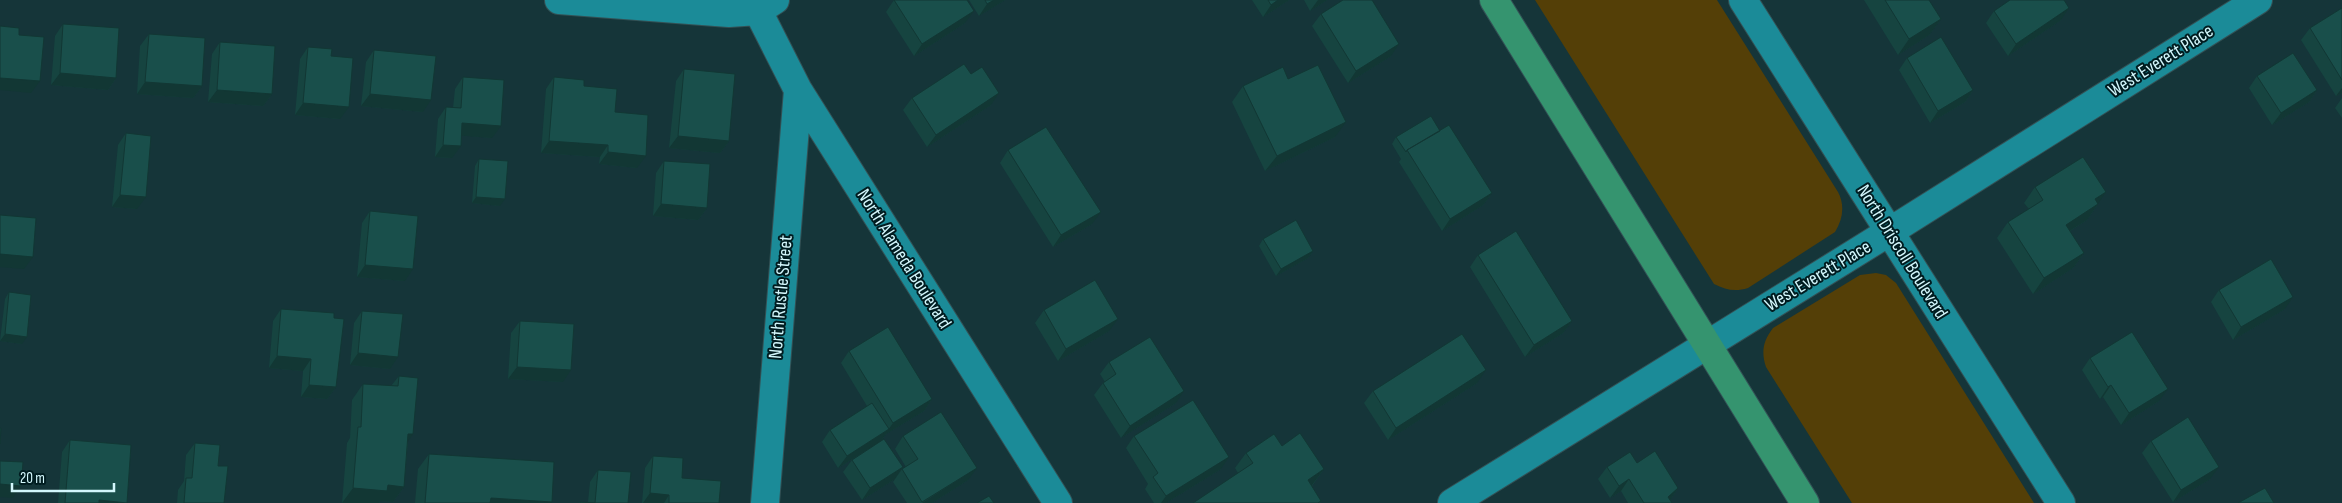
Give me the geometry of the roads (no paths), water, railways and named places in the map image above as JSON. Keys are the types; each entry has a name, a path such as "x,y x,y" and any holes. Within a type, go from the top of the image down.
{"main road":[{"path":"1494,0 1805,503"}],"street":[{"path":"559,0 729,14 767,5"},
{"name":"North Driscoll Boulevard","path":"1744,0 2062,503"},
{"name":"West Everett Place","path":"1452,503 1890,232 2258,0"},
{"name":"North Alameda Boulevard","path":"767,5 798,90 1058,503"},
{"name":"North Rustle Street","path":"765,503 798,90"}]}
